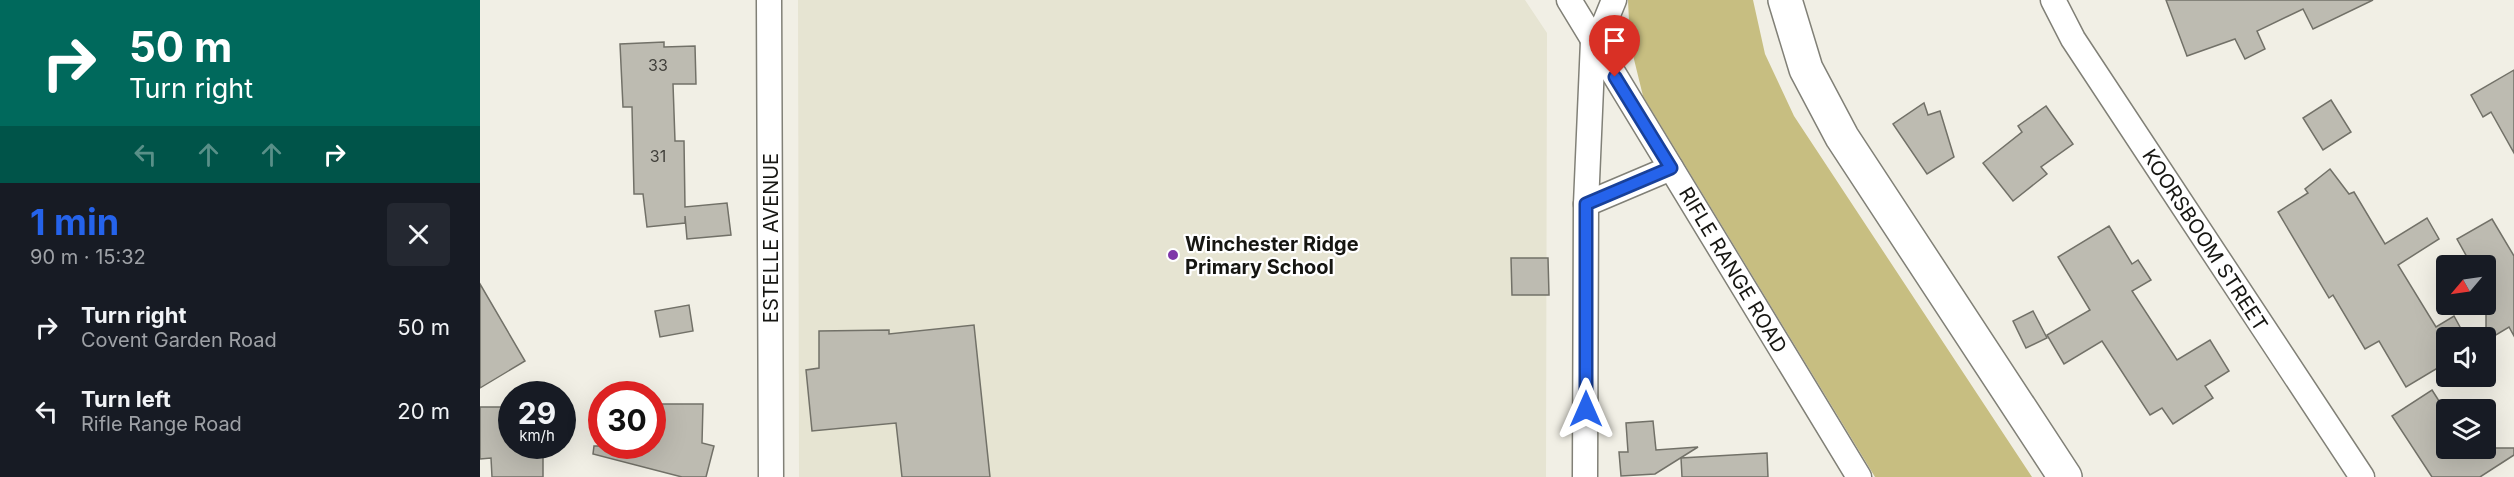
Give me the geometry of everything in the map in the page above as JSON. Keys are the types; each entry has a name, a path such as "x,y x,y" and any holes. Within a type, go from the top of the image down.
{"main road":[{"path":"1785,0 1806,69 1842,137 2065,477"}],"street":[{"name":"ESTELLE AVENUE","path":"769,0 771,477"},
{"name":"RIFLE RANGE ROAD","path":"1569,0 1859,477"},
{"path":"1585,477 1586,204 1593,40 1605,22 1614,0"},
{"name":"KOORSBOOM STREET","path":"2053,0 2079,48 2362,477"},
{"path":"1586,204 1671,168"}],"shaded area":[{"name":"Winchester Ridge Primary School","path":"798,0 1525,0 1547,33 1546,477 799,477"},
{"path":"1628,0 1753,0 1765,54 1794,116 2032,477 1875,477 1643,96 1630,43"}],"building":[{"path":"2166,0 2373,0 2313,29 2303,9 2257,31 2265,49 2245,59 2235,39 2187,56"},
{"path":"664,42 664,47 695,46 696,84 673,84 675,141 684,141 685,207 727,203 731,235 687,239 685,216 685,223 647,227 643,194 634,194 632,107 623,107 620,44"},
{"path":"2514,70 2514,153 2491,112 2483,117 2471,95"},
{"path":"2331,100 2351,132 2323,150 2303,118"},
{"path":"1924,103 1928,115 1940,111 1954,157 1927,174 1893,124"},
{"path":"2046,106 2073,144 2041,167 2047,174 2013,201 1983,163 2022,132 2018,126"},
{"path":"2330,169 2349,194 2354,192 2385,244 2427,218 2439,239 2398,265 2436,327 2436,369 2406,387 2379,341 2365,349 2333,295 2329,298 2278,212 2308,193 2305,189"},
{"path":"2492,219 2514,256 2514,336 2509,327 2496,335 2496,327 2486,327 2486,315 2496,315 2496,255 2466,255 2457,239"},
{"path":"2109,226 2132,264 2138,260 2151,280 2132,291 2177,360 2210,340 2229,371 2205,386 2213,398 2173,424 2162,408 2150,415 2102,341 2064,364 2047,335 2090,310 2058,257"},
{"path":"1511,258 1548,258 1549,295 1512,295"},
{"path":"480,284 525,361 480,388"},
{"path":"689,305 693,331 660,337 655,311"},
{"path":"2033,311 2047,338 2026,348 2013,321"},
{"path":"2454,316 2460,327 2436,327"},
{"path":"974,325 990,477 902,477 896,423 812,431 806,370 819,368 819,331 889,330 889,334"},
{"path":"2432,390 2438,399 2436,459 2496,459 2496,448 2514,448 2514,455 2480,477 2432,477 2392,416"},
{"path":"666,404 703,404 702,443 714,446 706,477 682,477 612,459 666,459"},
{"path":"480,407 498,407 498,459 543,459 543,477 492,477 491,458 480,459"},
{"path":"1653,421 1656,450 1698,447 1655,474 1621,476 1619,452 1628,452 1626,423"},
{"path":"1767,453 1768,477 1682,477 1681,458"}],"place":[{"name":"Winchester Ridge Primary School","path":"1173,255"}],"route":[{"path":"1586,409 1586,204 1671,168 1615,77"}]}
